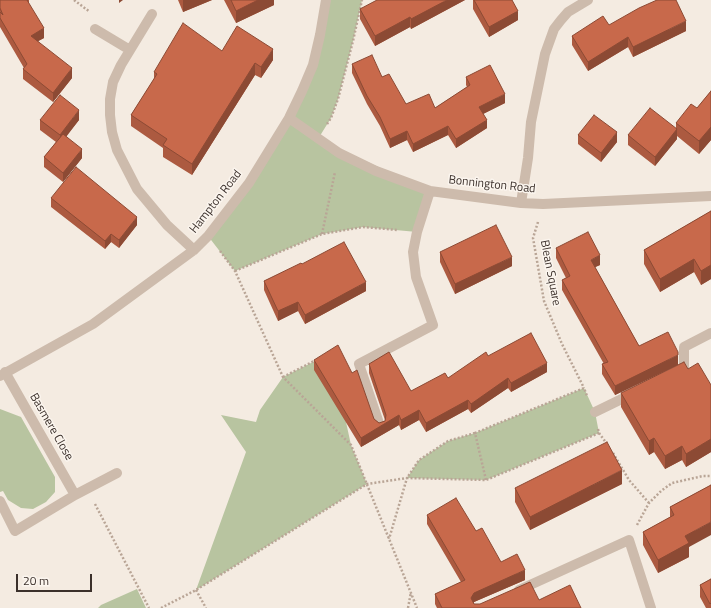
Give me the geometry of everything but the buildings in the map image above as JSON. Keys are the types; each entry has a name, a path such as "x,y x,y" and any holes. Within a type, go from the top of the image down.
{"street":[{"name":"Hampton Road","path":"2,374 93,324 194,250 208,236 249,183 289,118 312,66 320,35 326,0"},
{"path":"520,203 528,158 531,122 545,54 554,29 568,12 583,1"},
{"path":"152,14 121,65 113,82 110,99 112,132 117,150 137,189 166,225 194,250"},
{"path":"95,30 130,50"},
{"name":"Bonnington Road","path":"289,118 339,153 376,171 430,191 520,203 543,204 711,196"},
{"path":"380,426 359,364 433,325 416,277 413,252 417,232 430,191"},
{"path":"670,375 684,369 684,347 711,333"},
{"name":"Basmere Close","path":"2,374 75,495"},
{"path":"595,412 643,389"},
{"path":"0,501 15,531 75,495 117,473"},
{"path":"511,593 629,540 651,608"}],"path":[{"path":"318,139 332,118 353,41 362,0"},
{"path":"322,234 339,153"},
{"name":"Blean Square","path":"543,204 533,238 544,301 562,344 595,412 599,433"},
{"path":"235,271 322,234 363,227 417,232"},
{"path":"208,236 235,271 283,377 351,445 417,608"},
{"path":"283,377 317,360"},
{"path":"389,539 407,478 419,460 448,441 475,433 584,388"},
{"path":"475,433 486,480"},
{"path":"161,608 196,590 366,484 407,478 486,480 599,433 608,445"},
{"path":"612,451 629,480 649,503"},
{"path":"629,540 649,503 661,491 672,483 703,476 711,476"},
{"path":"88,489 149,608"},
{"path":"196,590 206,608"},
{"path":"408,608 411,592"}],"green space":[{"path":"326,0 362,0 338,99 331,118 318,139 430,191 417,232 363,227 322,234 235,271 208,236 227,211 302,91"},
{"path":"331,353 351,445 367,484 196,590 246,452 221,415 256,422 260,410 283,377"},
{"path":"584,388 595,412 599,433 486,480 407,478 419,460 448,441 475,433"},
{"path":"0,409 21,417 55,477 55,492 46,502 33,509 21,508 8,500 3,491 0,492"},
{"path":"137,589 146,608 98,608 101,605"}]}
